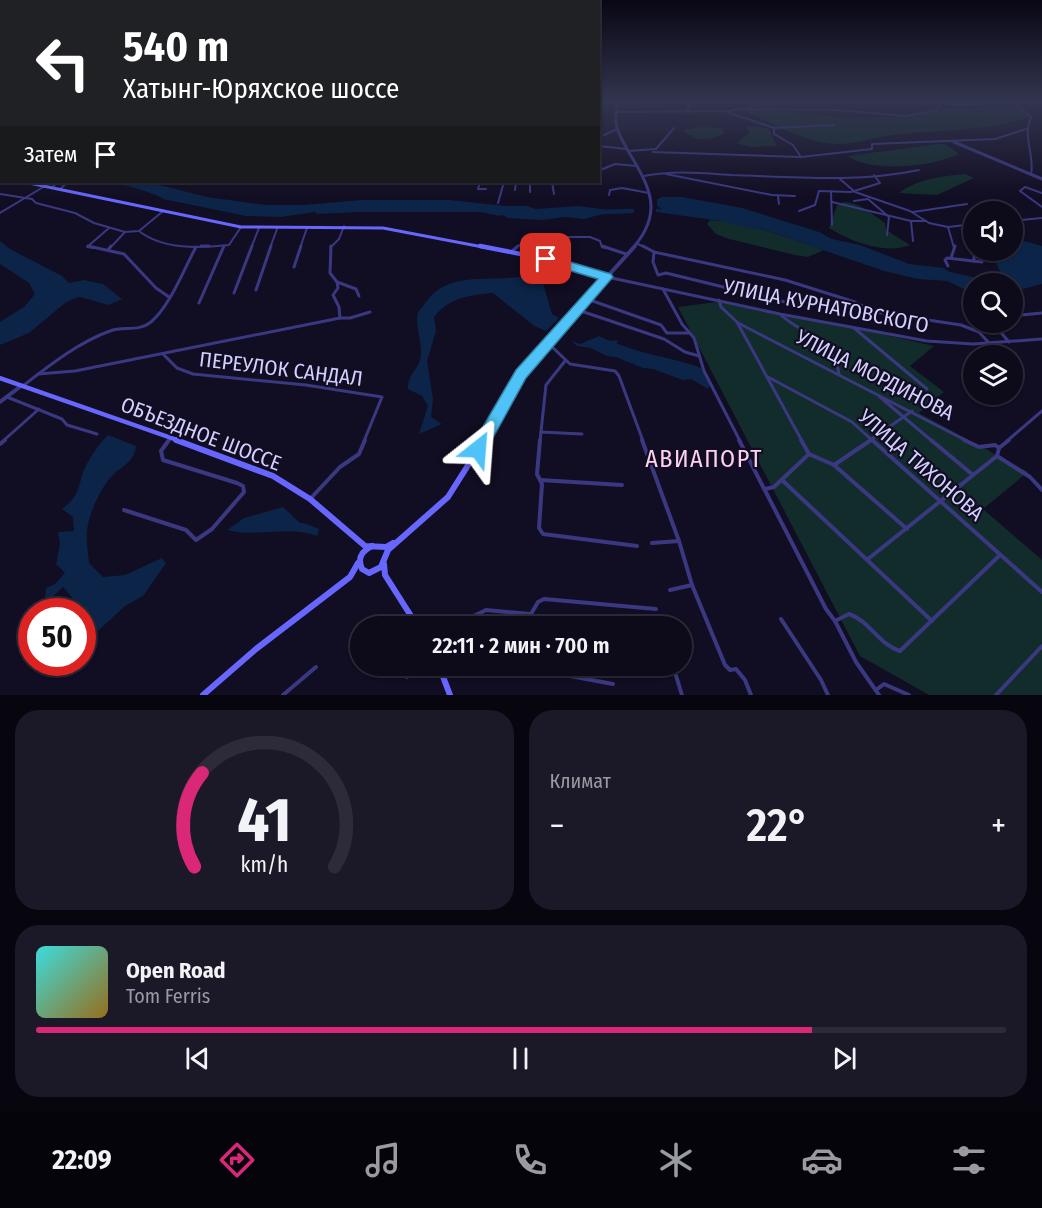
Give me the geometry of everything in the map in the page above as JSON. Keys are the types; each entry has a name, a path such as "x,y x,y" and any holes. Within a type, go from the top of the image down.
{"main road":[{"path":"30,183 162,212 241,226 278,229 344,226 384,228 546,259 607,277 512,387 471,462 448,497 420,525 388,550 385,560 371,572 360,572 350,577 256,649 203,695"},
{"name":"ОБЪЕЗДНОЕ ШОССЕ","path":"0,378 273,476 310,499 365,546 375,546"},
{"path":"388,582 362,569 359,559 362,553 375,546 386,547 401,539"},
{"path":"350,577 357,568 359,559 361,548 358,540"},
{"path":"375,546 383,550 385,575 411,616"},
{"path":"443,676 450,695"}],"street":[{"path":"607,277 650,224 649,193 644,176 619,133"},
{"path":"653,152 662,147 671,133"},
{"path":"774,133 793,145 801,158"},
{"path":"954,142 1011,137 1018,133"},
{"path":"1027,133 1034,165 1031,175"},
{"path":"600,146 653,152 801,158 872,149 870,145 872,144 945,140 1042,179"},
{"path":"600,170 615,164 637,166"},
{"path":"644,176 658,173 681,173 840,179 900,174 919,170"},
{"path":"658,173 778,196 795,196"},
{"path":"799,211 815,206 817,192 852,190 880,183 874,175"},
{"path":"840,179 852,190 868,198 913,212 926,221"},
{"path":"52,187 58,183"},
{"path":"60,189 67,183"},
{"path":"480,183 478,189 486,189"},
{"path":"498,203 504,183"},
{"path":"515,190 516,183"},
{"path":"530,183 530,192"},
{"path":"552,183 554,194"},
{"path":"0,213 46,186"},
{"path":"609,195 610,190 622,188 649,193"},
{"path":"1042,193 1025,188 1020,191 1042,207"},
{"path":"831,191 832,225"},
{"path":"0,194 75,213 85,219 125,232 139,231 162,212"},
{"path":"0,199 7,195"},
{"path":"778,196 779,204"},
{"path":"854,201 868,198"},
{"path":"868,198 888,216"},
{"path":"832,202 911,221 926,221 948,227 963,226"},
{"path":"913,212 963,205"},
{"path":"887,235 888,216"},
{"path":"1023,220 1042,218"},
{"path":"911,221 913,241"},
{"path":"139,231 149,238 175,246 224,246 232,244 241,226"},
{"path":"340,318 339,307 333,295 338,288 337,282 330,273 330,247 339,238 344,226"},
{"path":"948,227 955,245 951,258"},
{"path":"110,228 87,246 126,255 160,292 169,297"},
{"path":"234,293 260,228"},
{"path":"294,267 307,228"},
{"path":"256,290 278,229"},
{"path":"108,250 125,232"},
{"path":"546,259 548,251 562,237 584,235 600,241 602,247 626,254"},
{"path":"511,252 526,240 556,241"},
{"path":"636,243 654,252 785,280 898,317 961,325 979,332 989,343"},
{"path":"199,303 224,246"},
{"path":"0,402 69,353 112,330 133,329 150,323 169,297 196,247"},
{"path":"654,252 653,262 658,275 666,273 785,302"},
{"path":"948,266 945,258 963,260"},
{"path":"974,261 982,262"},
{"name":"УЛИЦА КУРНАТОВСКОГО","path":"607,277 780,314 927,341 989,343 1042,339"},
{"path":"337,282 356,289 359,296"},
{"path":"663,289 682,324 691,333 705,371 764,489 856,662 877,692 884,684 909,695"},
{"path":"587,299 661,325 666,329 669,342"},
{"path":"719,300 721,307 737,322 810,454 834,465 907,529"},
{"path":"578,310 669,342 685,352 699,356"},
{"path":"38,374 75,371 340,318 350,318 370,312"},
{"path":"1023,315 1042,313"},
{"path":"780,314 783,318 817,337 832,351 839,363 839,374"},
{"name":"УЛИЦА МОРДИНОВА","path":"737,322 979,447 995,445 999,448"},
{"path":"854,328 856,332 927,388"},
{"path":"667,333 691,333"},
{"path":"1001,333 1009,342"},
{"path":"548,343 562,354 565,361 576,366 615,371 619,376 680,541 692,585 725,665 729,670 736,669 740,672 751,695"},
{"name":"ПЕРЕУЛОК САНДАЛ","path":"163,354 177,368 193,374 306,385 382,397 359,454 340,466 310,499"},
{"path":"565,361 546,385 538,452 538,480 542,484 539,528 543,534 638,546"},
{"name":"УЛИЦА ТИХОНОВА","path":"768,377 852,422 1042,592"},
{"path":"874,392 974,475"},
{"path":"7,397 62,419 67,425 97,434"},
{"path":"0,444 39,409"},
{"path":"834,465 912,411"},
{"path":"868,559 974,475 995,457 999,448 1042,411"},
{"path":"541,432 582,434"},
{"path":"124,510 186,530 196,540 212,529 244,492 243,486 237,483 163,460 161,451 170,438"},
{"path":"764,489 774,487 810,454"},
{"path":"995,457 1030,477 1042,490"},
{"path":"538,480 622,485"},
{"path":"782,480 932,621"},
{"path":"652,543 680,541"},
{"path":"835,621 849,614 856,616 883,646 900,651 1000,555"},
{"path":"670,590 692,585"},
{"path":"474,616 486,610 531,614 538,602 544,599 656,609"},
{"path":"781,619 821,680 828,695"},
{"path":"996,695 1042,646"},
{"path":"283,695 315,667"},
{"path":"570,676 613,684"},
{"path":"676,676 682,695"}],"green space":[{"path":"687,133 723,133 712,138 692,137"},
{"path":"748,133 771,133 777,146 751,147 738,142"},
{"path":"795,133 906,133 843,144 806,138"},
{"path":"945,144 959,154 933,162 903,166 872,165 847,156"},
{"path":"965,174 974,178 937,195 899,193 922,181"},
{"path":"843,202 866,209 885,223 886,230 910,245 890,248 868,245 847,238 829,228 837,205"},
{"path":"710,220 743,223 824,250 808,257 729,239 716,234 707,224"},
{"path":"716,302 856,328 934,346 910,366 944,392 919,413 1028,472 983,509 1042,560 1042,695 929,695 860,656 678,307"}],"water":[{"path":"119,183 157,183 207,197 266,205 303,205 361,200 450,200 527,206 536,209 579,206 608,210 607,213 584,219 565,217 542,220 507,218 503,215 481,212 317,214 315,212 281,217 246,216 163,199"},
{"path":"683,197 742,208 819,232 832,239 860,245 909,264 944,268 963,275 963,289 947,281 918,279 884,271 759,228 753,229 721,221 656,212 656,209 662,209 657,206 657,199"},
{"path":"0,241 10,249 62,276 69,283 84,280 103,284 122,299 109,305 80,297 75,298 65,303 29,333 0,345 0,322 24,307 35,294 29,283 0,264"},
{"path":"1023,241 1042,246 1042,284 1023,289 1023,273 1001,273 996,263 998,261 1023,261"},
{"path":"525,276 543,283 552,314 559,318 546,331 534,326 493,293 461,298 447,305 434,317 436,331 427,361 433,399 431,417 442,424 419,434 428,406 422,396 408,389 409,380 421,354 417,324 419,310 436,292 459,281"},
{"path":"599,336 610,341 619,340 616,343 701,368 710,385 708,389 691,379 683,380 653,369 643,368 591,348 577,346 571,341 580,344"},
{"path":"108,435 136,446 130,461 106,483 93,510 87,530 89,563 103,577 125,575 162,558 166,563 143,596 125,606 96,631 96,598 73,598 63,587 51,598 45,598 46,588 55,584 65,573 56,564 60,544 58,532 74,531 73,517 62,509 75,496 88,462"},
{"path":"283,507 300,523 319,529 317,536 284,531 250,533 227,530 244,518"}],"waterway":[{"path":"602,212 632,211"}],"district":[{"name":"АВИАПОРТ","path":"704,459"}],"route":[{"path":"478,449 521,374 607,277 546,259"}]}
